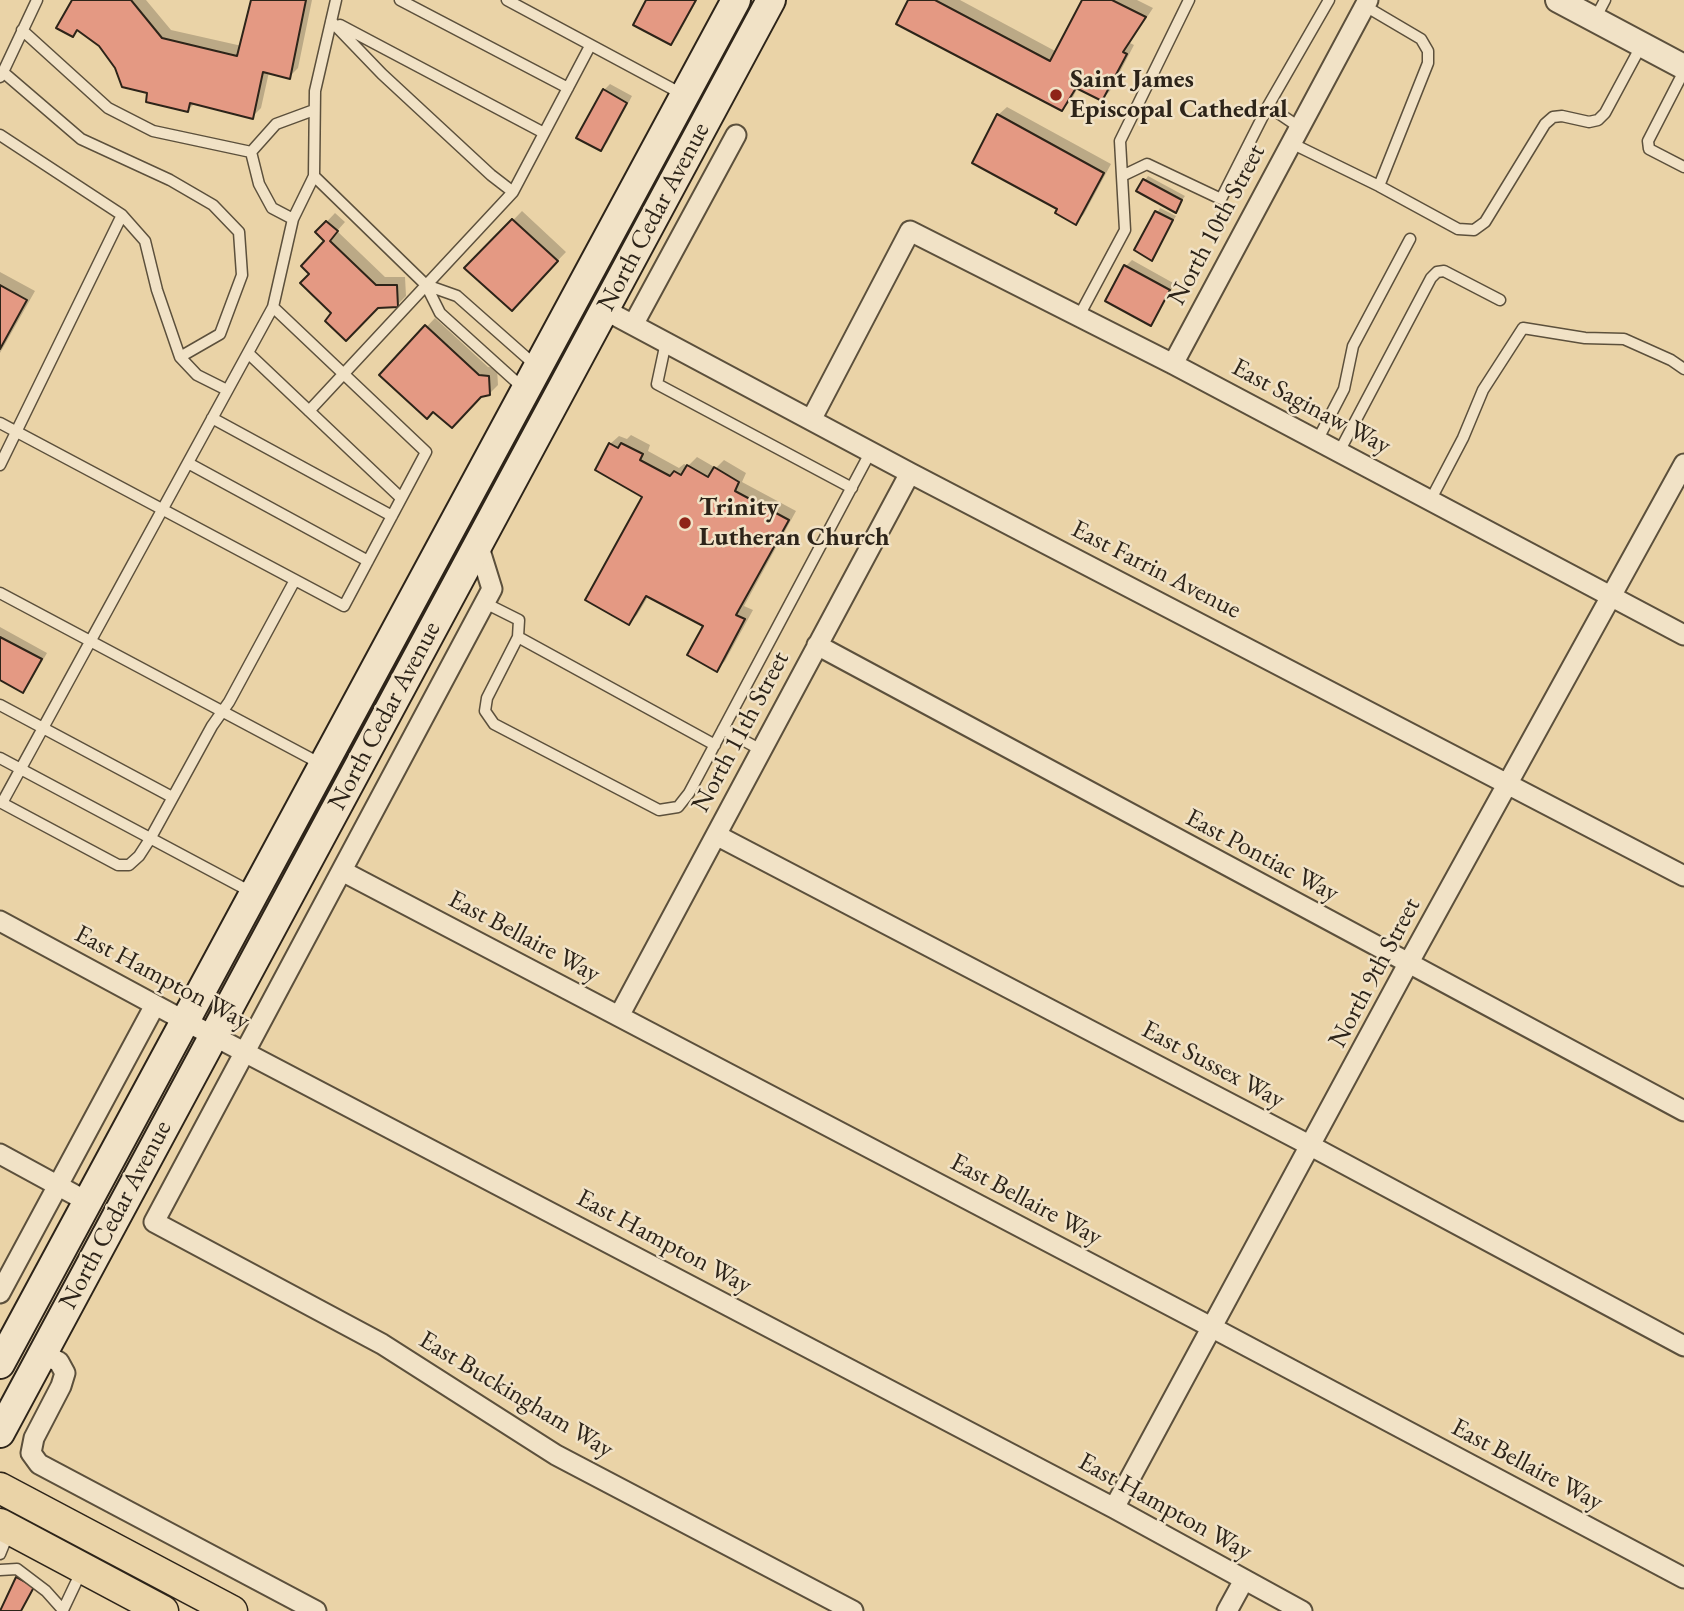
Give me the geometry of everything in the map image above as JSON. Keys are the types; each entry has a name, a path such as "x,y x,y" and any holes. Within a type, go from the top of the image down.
{"main road":[{"name":"North Cedar Avenue","path":"2,1356 88,1202 736,0"},
{"path":"690,152 690,122 754,0"},
{"name":"North Cedar Avenue","path":"0,1433 771,0"},
{"path":"605,310 600,289 648,198 656,172 653,155"},
{"path":"478,544 474,519 538,399 542,382 532,379"},
{"path":"0,1488 232,1611"},
{"path":"3,1536 83,1569 163,1611"}],"street":[{"path":"1558,0 1600,10 1642,44 1684,69"},
{"name":"North 10th Street","path":"1173,364 1366,3"},
{"path":"633,325 736,135"},
{"name":"East Saginaw Way","path":"811,419 910,231 1173,364 1684,635"},
{"name":"East Farrin Avenue","path":"605,310 911,473 1684,876"},
{"name":"North 9th Street","path":"1114,1508 1408,964 1684,464"},
{"name":"North 11th Street","path":"619,1016 911,473"},
{"path":"244,1052 488,596 478,544"},
{"name":"East Pontiac Way","path":"817,645 1684,1111"},
{"name":"East Sussex Way","path":"716,835 1311,1146 1684,1346"},
{"name":"East Bellaire Way","path":"342,870 1212,1326 1684,1578"},
{"name":"East Hampton Way","path":"0,921 185,1021 1114,1508 1302,1611"},
{"path":"0,1293 155,1004"},
{"name":"East Buckingham Way","path":"244,1052 154,1222 382,1344 556,1455 853,1611"},
{"path":"0,1154 88,1202"},
{"path":"42,1353 59,1362 65,1373 61,1387 34,1438 31,1453 39,1464 316,1611"},
{"path":"1227,1611 1244,1580"}],"lane":[{"path":"37,0 1,74 81,139 170,180 212,205 239,232 242,275 220,334 180,357"},
{"path":"295,580 150,839 139,856 129,865 118,865 1,802 273,307 293,219 314,176 315,91 336,0"},
{"path":"400,0 568,88"},
{"path":"507,0 685,95"},
{"path":"1079,316 1125,230 1120,141 1189,0"},
{"path":"1122,176 1147,164 1221,199 1268,106 1329,0"},
{"path":"1366,3 1421,39 1428,51 1428,64 1379,186"},
{"path":"331,21 544,133"},
{"path":"331,21 382,74 513,192"},
{"path":"22,30 108,108 153,131 251,152"},
{"path":"1268,106 1295,135 1379,186 1458,229 1474,230 1485,222 1545,124 1553,117 1562,116 1589,122 1598,120 1605,113 1642,44"},
{"path":"309,411 513,192 590,46"},
{"path":"1684,69 1648,141 1649,149 1684,167"},
{"path":"251,152 276,124 314,110"},
{"path":"0,135 122,215 145,242 157,290 180,357 197,375 227,390"},
{"path":"251,152 259,184 272,208 293,219"},
{"path":"314,176 426,285 440,313 532,379"},
{"path":"0,465 122,215"},
{"path":"1317,441 1344,389 1353,346 1410,239"},
{"path":"1339,452 1437,272 1444,271 1500,300"},
{"path":"426,285 457,296 532,379"},
{"path":"0,423 344,606 426,452 273,307"},
{"path":"1430,501 1464,438 1483,390 1523,328 1585,338 1624,340 1671,360 1684,369"},
{"path":"666,342 657,384 852,488"},
{"path":"247,353 401,498"},
{"path":"212,418 392,516"},
{"path":"488,596 519,621 518,637 487,698 485,711 494,724 659,810 678,807 689,793 871,451"},
{"path":"188,463 368,561"},
{"path":"0,593 323,765"},
{"path":"518,637 715,745"},
{"path":"0,705 172,797"},
{"path":"723,729 761,750"},
{"path":"0,758 254,894"},
{"path":"0,1570 17,1569 46,1591 62,1611 83,1569"}],"building":[{"path":"72,0 131,0 162,38 237,56 251,0 306,0 290,79 263,72 253,119 190,103 188,112 146,102 147,93 122,87 115,68 99,46 77,30 73,37 56,28"},
{"path":"646,0 696,0 671,45 633,25"},
{"path":"908,0 935,0 1050,61 1082,0 1112,0 1146,17 1123,52 1127,54 1102,101 1076,88 1062,111 896,24"},
{"path":"603,89 627,103 601,151 576,138"},
{"path":"997,114 1104,173 1076,225 1055,213 1057,209 972,163"},
{"path":"1143,179 1182,200 1176,213 1136,191"},
{"path":"1155,211 1173,220 1152,261 1134,250"},
{"path":"512,219 558,261 512,311 464,268"},
{"path":"326,221 338,231 330,241 376,285 397,285 398,307 378,308 346,341 325,321 331,313 300,283 309,274 301,266 324,241 315,232"},
{"path":"1124,265 1170,290 1151,326 1105,301"},
{"path":"0,285 27,300 0,349"},
{"path":"425,325 479,375 489,376 490,395 481,397 452,428 433,412 427,419 379,375"},
{"path":"609,443 618,448 621,443 643,454 640,460 670,476 674,471 681,475 687,465 708,477 714,467 739,482 735,491 789,520 736,615 745,619 717,672 687,655 703,626 646,596 629,625 585,600 642,497 595,470"},
{"path":"0,637 42,659 23,693 0,680"},
{"path":"16,1577 34,1587 21,1611 0,1611"}],"place":[{"name":"Saint James Episcopal Cathedral","path":"1056,95"},
{"name":"Trinity Lutheran Church","path":"685,523"}]}
